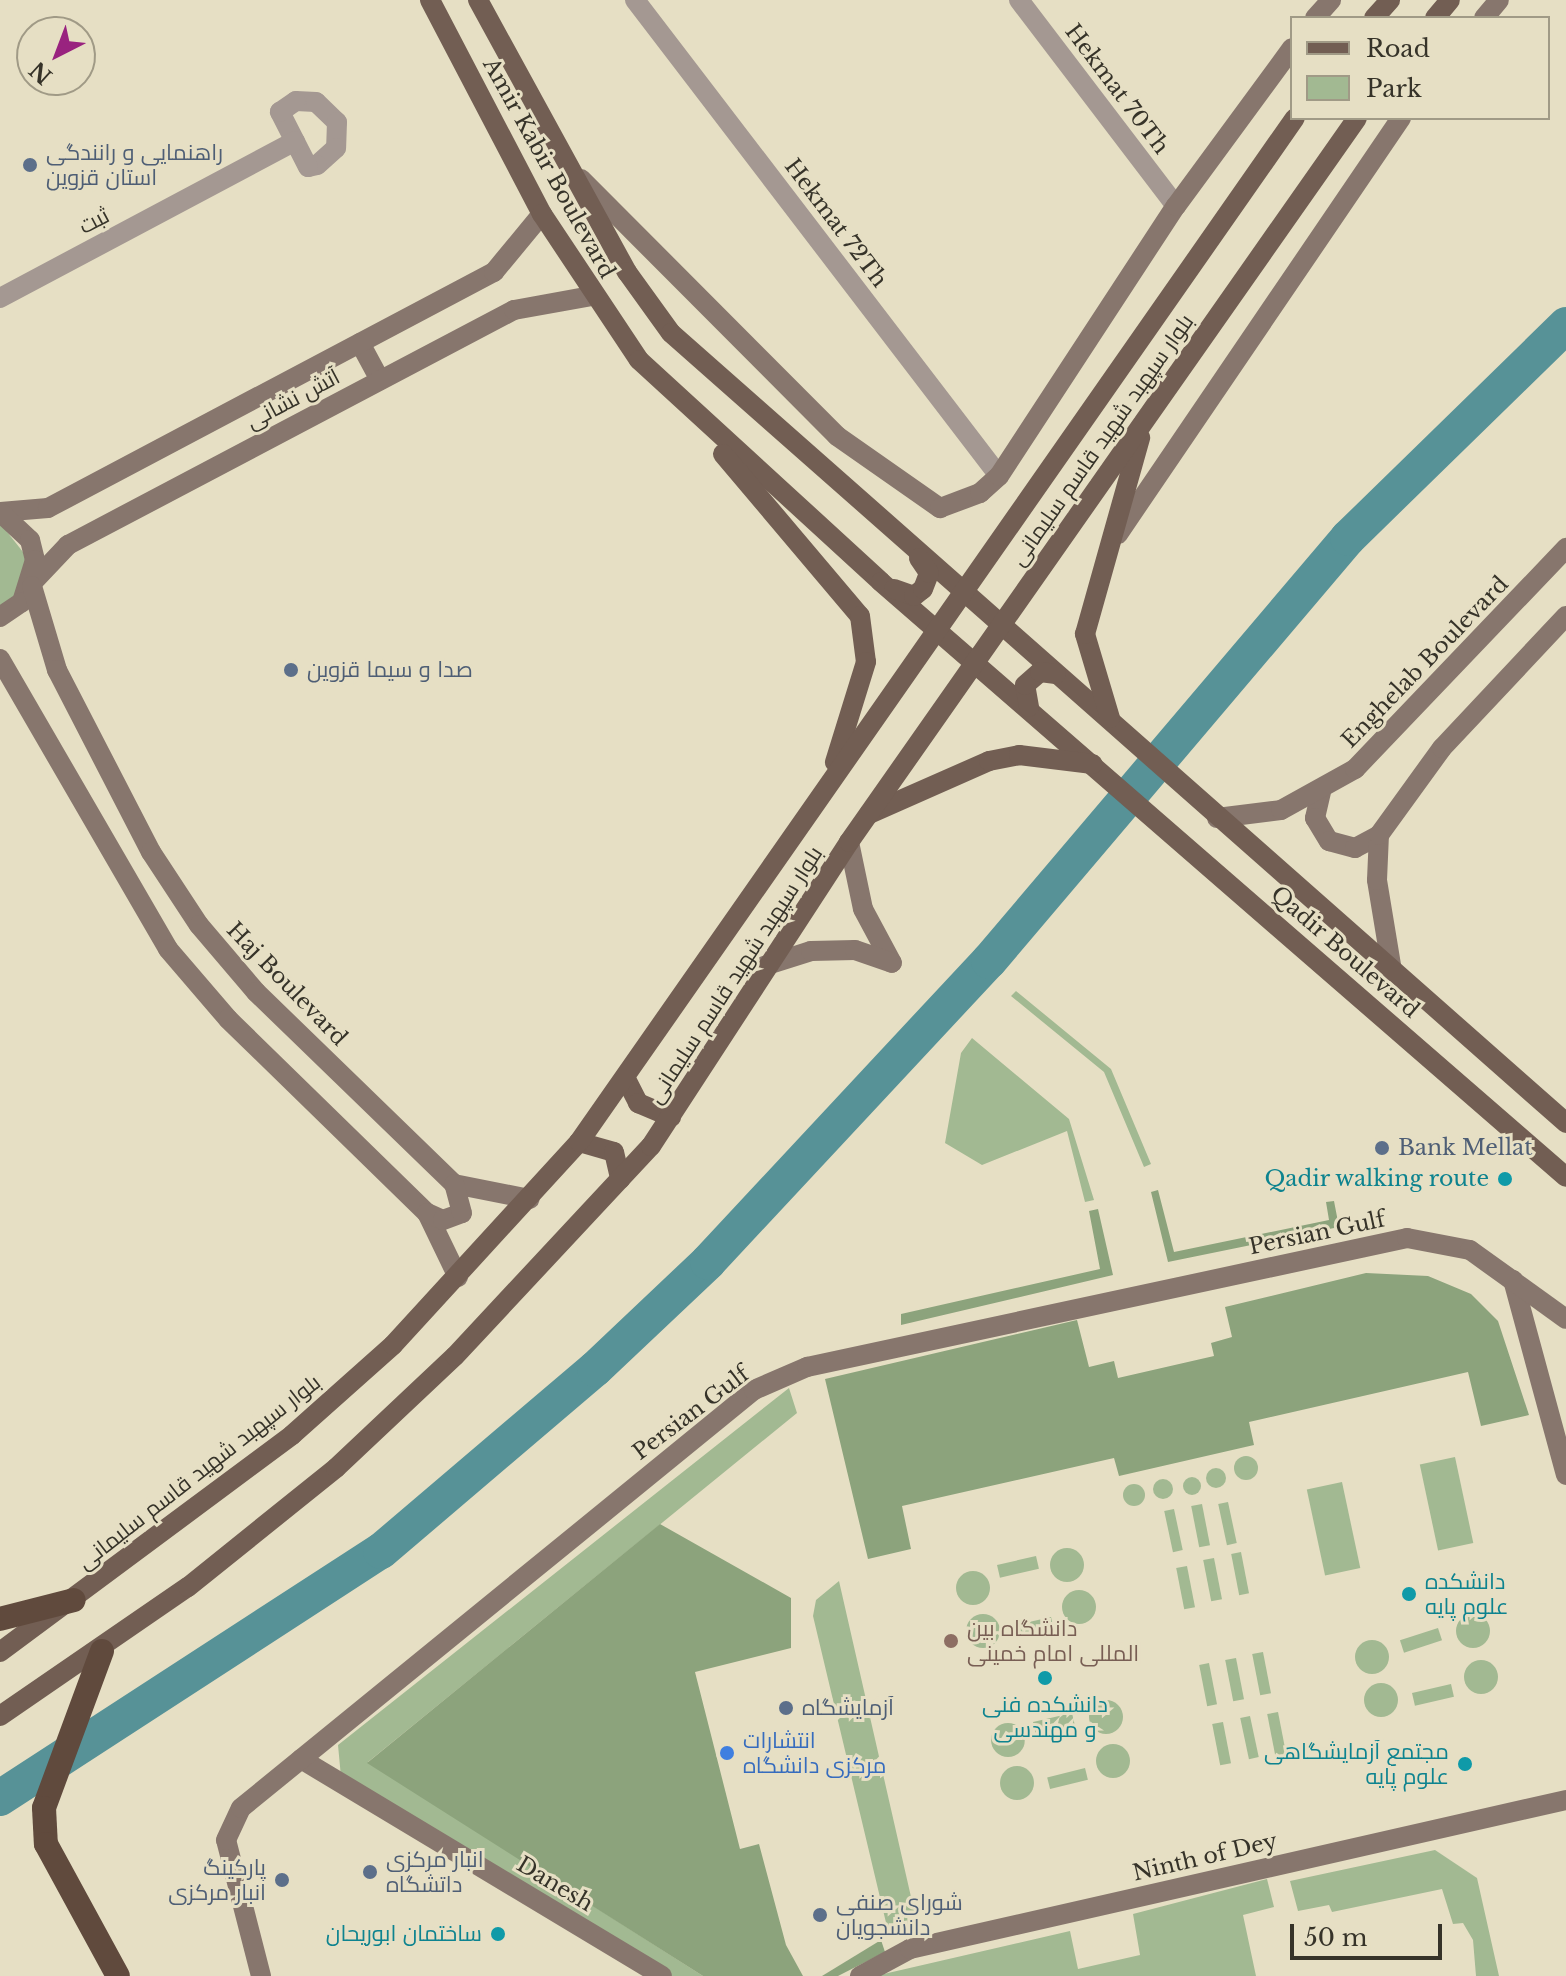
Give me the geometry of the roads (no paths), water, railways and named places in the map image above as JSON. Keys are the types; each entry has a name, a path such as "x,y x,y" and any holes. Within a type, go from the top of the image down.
{"highway":[{"path":"0,1619 74,1600"},
{"path":"102,1651 73,1714 44,1808 46,1844 118,1976"}],"main road":[{"name":"Amir Kabir Boulevard","path":"478,0 561,158 627,272 671,333 999,626"},
{"path":"1317,16 1331,0"},
{"path":"1376,16 1390,0"},
{"path":"1437,16 1450,0"},
{"path":"1486,16 1499,0"},
{"name":"Amir Kabir Boulevard","path":"431,5 542,214 591,296 694,416 974,661"},
{"path":"999,476 1176,206 1290,51"},
{"name":"بلوار سپهبد شهید قاسم سلیمانی","path":"0,1652 74,1600 292,1435 458,1277 579,1142 627,1081 829,782 1294,120"},
{"name":"بلوار سپهبد شهید قاسم سلیمانی","path":"0,1716 102,1651 273,1522 382,1426 620,1179 671,1117 764,966 849,842 974,661 1142,430 1356,120"},
{"path":"1118,534 1400,120"},
{"name":"Amir Kabir Boulevard","path":"561,158 837,436 940,508 980,493 999,476"},
{"name":"آتش نشانی","path":"0,512 48,508 494,272 542,214"},
{"name":"آتش نشانی","path":"0,617 68,545 514,310 591,296"},
{"path":"360,343 380,380"},
{"path":"694,416 860,616 866,662 829,782"},
{"path":"1116,728 1085,634 1118,534 1142,430"},
{"name":"Haj Boulevard","path":"0,512 30,540 33,583 57,670 151,852 199,925 256,992 454,1184"},
{"path":"881,582 904,595 923,589 929,573 909,546"},
{"name":"Enghelab Boulevard","path":"1217,818 1281,810 1321,792 1409,717 1566,548"},
{"path":"1321,792 1315,818 1329,841 1355,848 1379,835 1442,748 1566,616"},
{"name":"Qadir Boulevard","path":"999,626 1566,1123"},
{"path":"0,659 168,949 228,1019 427,1213 458,1277"},
{"name":"Qadir Boulevard","path":"974,661 1566,1177"},
{"path":"1029,707 1025,685 1040,672 1056,674"},
{"path":"869,814 989,761 1019,755 1093,765"},
{"path":"1379,835 1377,880 1392,971"},
{"path":"764,966 811,951 855,950 892,963 863,909 849,842"},
{"path":"627,1081 638,1103 671,1117"},
{"path":"579,1142 614,1152 620,1179"},
{"path":"427,1213 443,1220 462,1213 454,1184 530,1199"},
{"name":"Persian Gulf","path":"261,1976 226,1840 241,1808 754,1390 807,1367 1407,1238 1470,1250 1566,1319"},
{"path":"1513,1280 1566,1475"},
{"name":"Danesh","path":"301,1759 662,1976"},
{"name":"Ninth of Dey","path":"860,1976 910,1949 1566,1800"}],"street":[{"name":"Hekmat 72Th","path":"635,0 999,476"},
{"name":"Hekmat 70Th","path":"1019,0 1176,206"},
{"name":"ثبت","path":"0,298 295,141"}],"waterway":[{"path":"0,1798 381,1551 595,1369 708,1262 989,961 1348,538 1566,325"}],"place":[{"name":"راهنمایی و رانندگی استان قزوین","path":"30,165"},
{"name":"صدا و سیما قزوین","path":"291,670"},
{"name":"Bank Mellat","path":"1382,1148"},
{"name":"Qadir walking route","path":"1505,1179"},
{"name":"دانشکده علوم پایه","path":"1409,1594"},
{"name":"دانشگاه بین المللی امام خمینی","path":"951,1641"},
{"name":"دانشکده فنی و مهندسی","path":"1045,1678"},
{"name":"آزمایشگاه","path":"786,1708"},
{"name":"انتشارات مرکزی دانشگاه","path":"727,1753"},
{"name":"مجتمع آزمایشگاهی علوم پایه","path":"1465,1764"},
{"name":"انبار مرکزی داتشگاه","path":"370,1872"},
{"name":"پارکینگ انبار مرکزی","path":"282,1880"},
{"name":"شورای صنفی دانشجویان","path":"820,1915"},
{"name":"ساختمان ابوریحان","path":"498,1934"}]}
